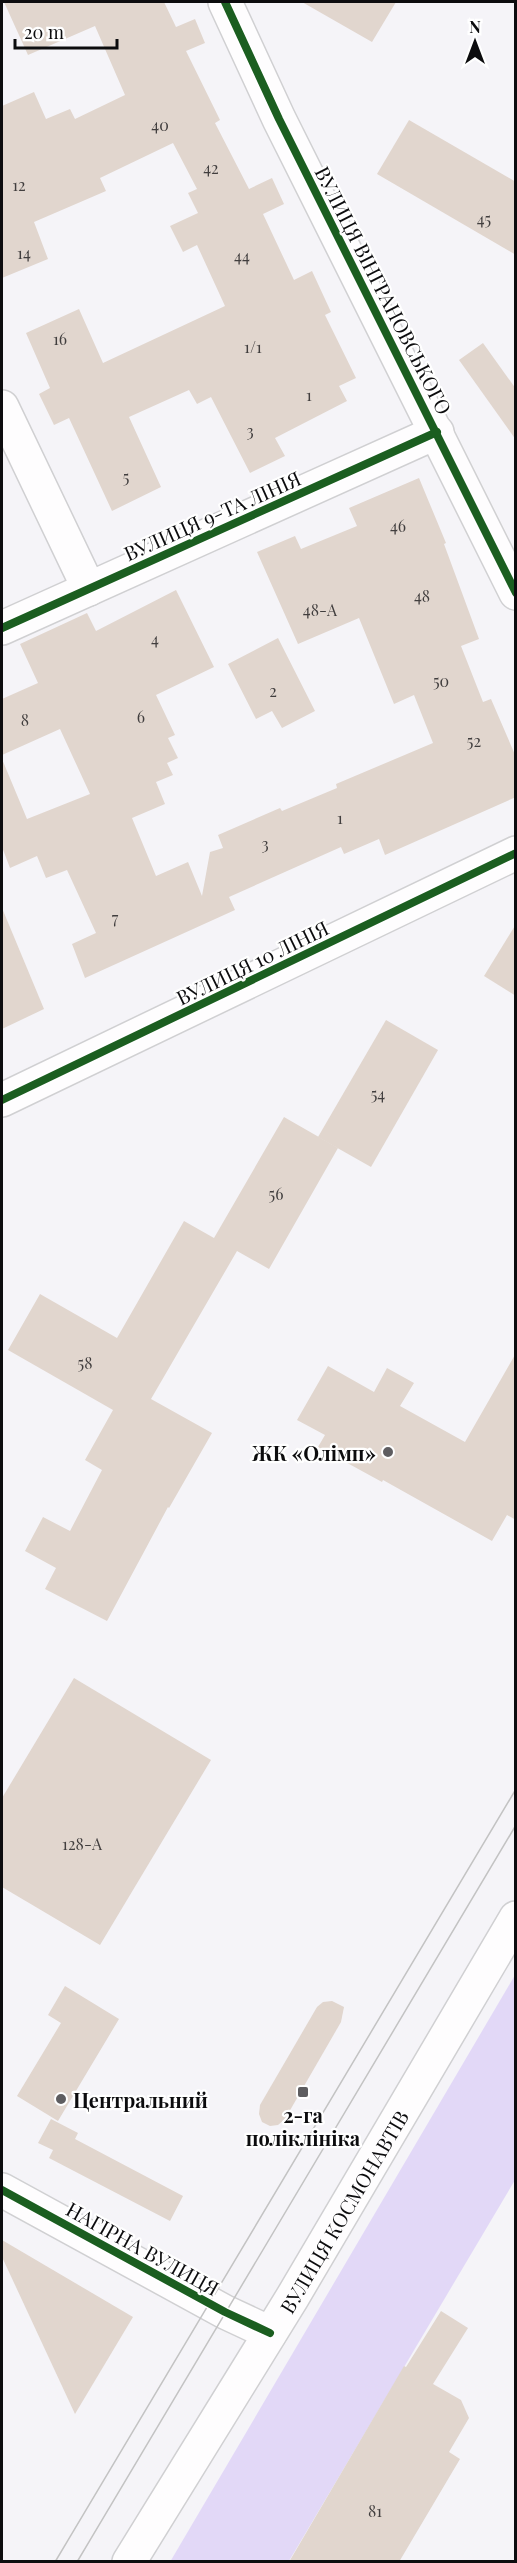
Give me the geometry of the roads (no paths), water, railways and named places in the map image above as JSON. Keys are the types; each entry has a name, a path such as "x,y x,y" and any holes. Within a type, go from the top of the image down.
{"street":[{"name":"ВУЛИЦЯ ВІНГРАНОВСЬКОГО","path":"225,2 279,119 516,593"},
{"path":"2,407 89,589"},
{"name":"ВУЛИЦЯ 9-ТА ЛІНІЯ","path":"2,628 437,432"},
{"name":"ВУЛИЦЯ 10 ЛІНІЯ","path":"2,1100 516,853"},
{"name":"ВУЛИЦЯ КОСМОНАВТІВ","path":"129,2562 270,2333 516,1918"},
{"name":"НАГІРНА ВУЛИЦЯ","path":"2,2190 225,2312 270,2333"}],"tram line":[{"path":"55,2562 516,1789"},
{"path":"77,2562 516,1825"}],"place":[{"name":"ЖК «Олімп»","path":"388,1452"},
{"name":"2-га поліклініка","path":"303,2092"},
{"name":"Центральний","path":"61,2099"}]}
